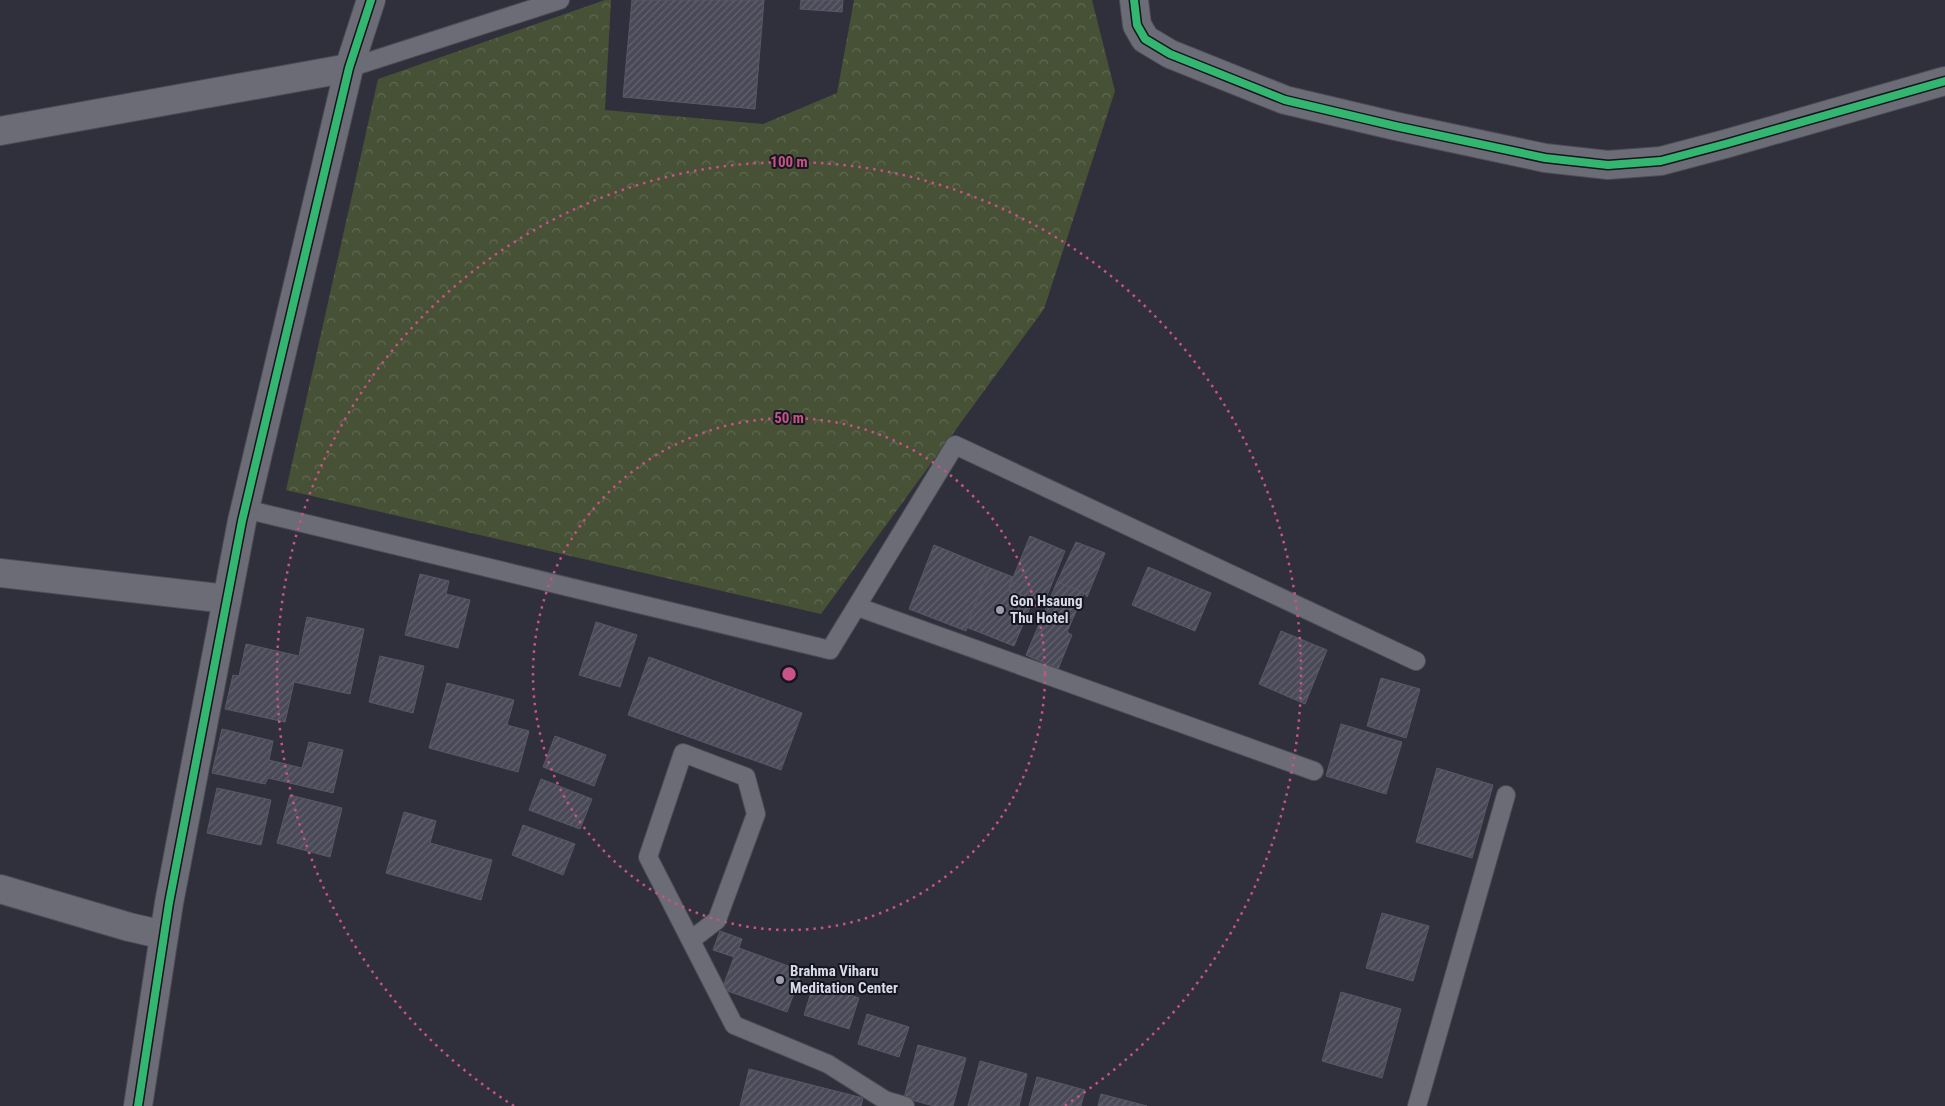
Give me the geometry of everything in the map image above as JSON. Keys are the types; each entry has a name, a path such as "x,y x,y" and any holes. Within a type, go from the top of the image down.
{"street":[{"path":"138,1106 164,935 245,509 349,68 370,0"},
{"path":"1134,0 1138,25 1145,39 1170,54 1285,100 1545,158 1599,164 1661,161 1945,81"},
{"path":"0,131 349,68"},
{"path":"0,573 227,599"},
{"path":"0,889 120,925 164,935"}],"lane":[{"path":"349,68 560,0"},
{"path":"245,509 830,650 858,607 955,445 1416,661"},
{"path":"858,607 1314,771"},
{"path":"690,940 717,920 756,814 746,777 683,753 648,857 690,940 734,1025 828,1064 885,1100 905,1106"},
{"path":"1417,1106 1506,794"}],"green space":[{"path":"605,0 611,0 605,110 763,124 837,93 854,0 1092,0 1115,91 1044,309 821,614 286,490 378,79"}],"building":[{"path":"632,0 764,0 755,109 623,97"},
{"path":"801,0 843,0 842,12 800,9"},
{"path":"1030,536 1065,551 1044,603 1008,590"},
{"path":"1076,542 1105,553 1087,597 1084,593 1057,582"},
{"path":"934,545 990,568 966,631 909,609"},
{"path":"1148,567 1211,593 1195,631 1132,605"},
{"path":"990,568 1013,577 1008,590 1033,600 1014,646 966,627"},
{"path":"420,574 449,581 446,594 470,600 458,648 405,635"},
{"path":"1057,582 1084,593 1067,632 1072,635 1058,669 1026,655"},
{"path":"307,617 364,629 350,694 294,682 285,722 225,709 233,675 239,676 246,644 299,656"},
{"path":"596,622 637,635 620,687 579,675"},
{"path":"1281,631 1327,650 1305,704 1259,684"},
{"path":"380,656 424,666 413,713 369,702"},
{"path":"649,657 802,713 781,770 628,715"},
{"path":"1381,678 1420,689 1406,738 1367,726"},
{"path":"447,683 514,700 507,725 529,731 518,772 429,748"},
{"path":"1341,724 1402,742 1386,794 1326,776"},
{"path":"222,729 273,741 269,760 302,768 309,742 343,750 333,793 268,778 265,784 212,773"},
{"path":"555,736 606,755 594,786 543,767"},
{"path":"1437,768 1493,785 1472,858 1416,842"},
{"path":"541,779 592,799 580,829 529,810"},
{"path":"217,788 271,800 261,845 207,833"},
{"path":"290,795 342,808 330,857 277,843"},
{"path":"404,812 436,821 430,843 492,860 481,900 386,873"},
{"path":"523,825 575,844 563,875 512,855"},
{"path":"1382,913 1429,926 1413,981 1366,968"},
{"path":"720,931 742,939 739,948 802,971 787,1012 722,989 734,957 713,950"},
{"path":"814,983 859,998 849,1029 804,1015"},
{"path":"1341,992 1401,1009 1382,1078 1322,1061"},
{"path":"867,1014 909,1027 899,1057 858,1044"},
{"path":"918,1045 966,1058 953,1106 934,1106 904,1098"},
{"path":"980,1061 1027,1074 1019,1106 968,1106"},
{"path":"749,1069 863,1098 861,1106 740,1106"},
{"path":"1037,1077 1085,1090 1081,1106 1029,1106"},
{"path":"1101,1094 1147,1106 1098,1106"}],"cycle path":[{"path":"138,1106 169,903 242,521 349,68 371,0"},
{"path":"1134,0 1137,25 1145,39 1170,54 1285,100 1545,158 1608,165 1661,161 1945,81"}],"place":[{"name":"Gon Hsaung Thu Hotel","path":"1000,610"},
{"name":"Brahma Viharu Meditation Center","path":"780,980"}]}
